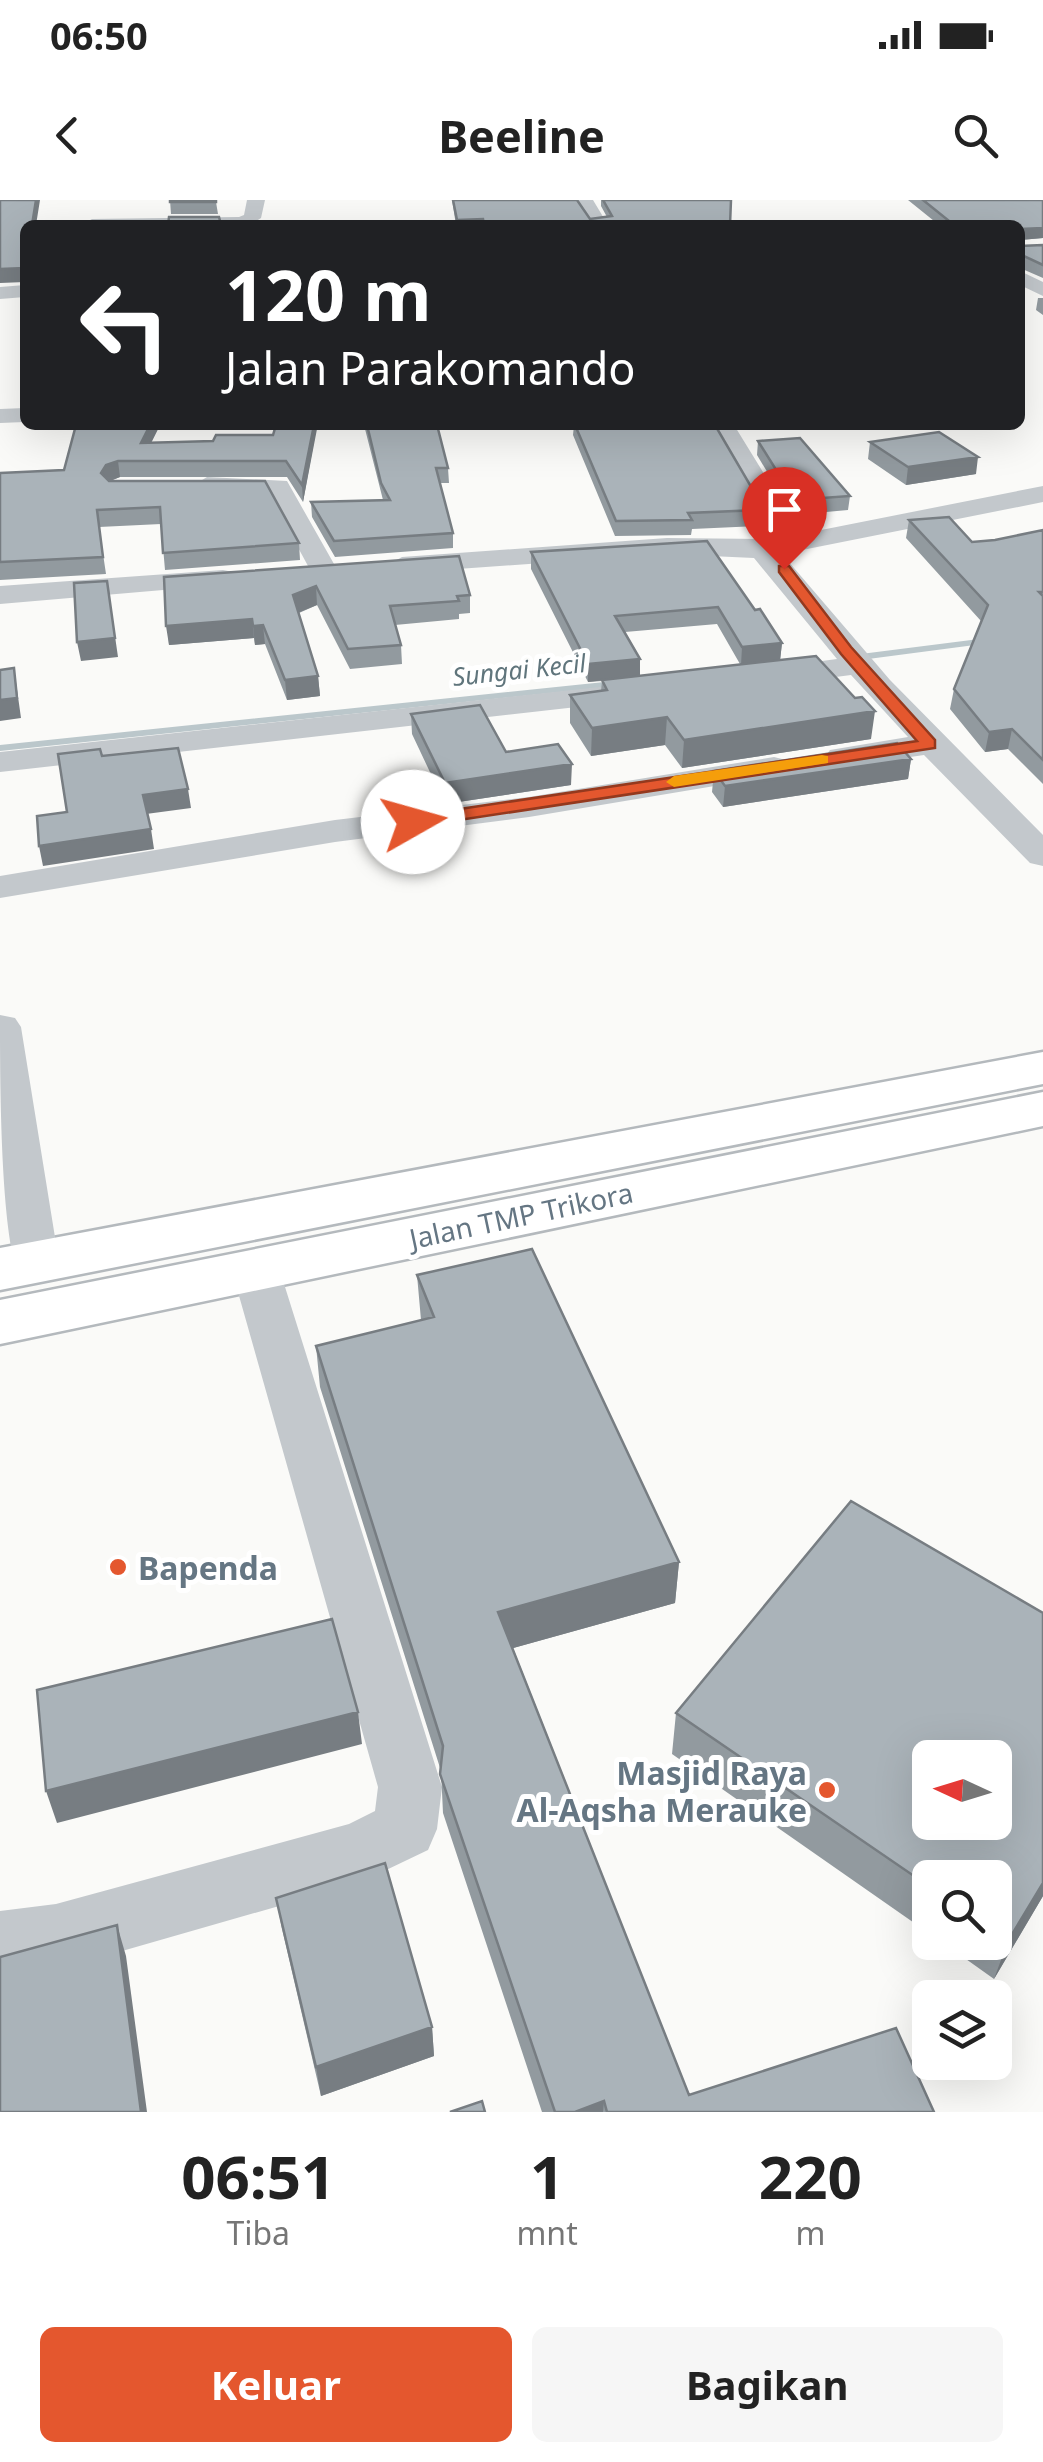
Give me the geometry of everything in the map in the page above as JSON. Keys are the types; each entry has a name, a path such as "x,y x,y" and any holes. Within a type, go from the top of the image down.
{"highway":[{"name":"Jalan TMP Trikora","path":"0,1322 167,1263 1043,1068"},
{"name":"Jalan TMP Trikora","path":"17,1266 167,1263 256,1271 1043,1109"}],"street":[{"path":"725,430 794,544"},
{"path":"179,487 278,486 333,570 286,574"},
{"path":"381,566 683,545 762,550 1043,494"},
{"path":"762,550 784,569 853,659 929,744 1043,855"},
{"path":"0,595 248,576"},
{"path":"744,680 853,659"},
{"path":"0,762 666,689"},
{"path":"0,887 335,832 529,807 929,744"},
{"path":"0,1027 17,1266"},
{"path":"0,1945 56,1937 340,1858 405,1829 410,1787 256,1271"}],"building":[{"path":"0,200 36,200 33,220 20,220 20,268 0,269"},
{"path":"216,200 216,202 170,202"},
{"path":"453,200 577,200 590,219 612,216 603,200 731,200 730,220 457,220"},
{"path":"923,200 1043,200 1043,228 1025,229 1025,220 948,220"},
{"path":"219,217 220,220 169,220"},
{"path":"1043,245 1043,265 1025,256 1025,246"},
{"path":"75,430 148,430 141,443 213,441 216,435 313,430 302,485 286,461 118,461 106,465 101,473 109,481 265,481 299,543 163,553 160,507 97,510 103,557 0,562 0,473 64,470"},
{"path":"368,430 438,430 448,468 436,468 453,533 334,541 311,502 390,500 381,483"},
{"path":"577,430 718,430 760,502 755,502 759,510 688,513 692,520 616,521"},
{"path":"939,432 978,457 908,467 870,442"},
{"path":"800,438 850,496 795,500 758,441"},
{"path":"949,517 972,542 1043,530 1043,592 1039,592 1043,596 1043,760 1012,729 989,732 954,689 988,605 909,520"},
{"path":"707,541 782,643 742,647 718,607 615,616 640,659 588,664 531,552"},
{"path":"459,556 470,595 457,596 459,601 390,606 401,645 348,649 316,586 293,595 318,676 285,680 263,625 253,626 252,619 166,626 164,577"},
{"path":"107,581 115,638 77,642 74,583"},
{"path":"816,656 855,698 862,697 875,711 684,740 667,717 592,728 570,695 607,690 602,680"},
{"path":"14,668 17,698 0,700 0,670"},
{"path":"480,705 506,752 558,744 572,764 445,783 411,714"},
{"path":"897,743 911,759 725,786 714,771"},
{"path":"178,748 188,789 143,795 151,829 39,846 37,816 67,812 58,754 100,749 102,756"},
{"path":"532,1249 679,1562 498,1612 689,2095 896,2028 912,2063 912,2080 920,2080 934,2112 607,2112 604,2101 575,2112 555,2112 440,1774 443,1746 316,1346 434,1317 417,1275"},
{"name":"Masjid Raya Al-Aqsha Merauke","path":"851,1501 1043,1613 1043,1883 1012,1934 1012,1860 912,1860 912,1875 676,1713"},
{"path":"332,1619 358,1712 46,1791 37,1690"},
{"path":"385,1863 432,2027 316,2067 276,1898"},
{"path":"117,1925 141,2112 0,2112 0,1957"},
{"path":"482,2101 485,2112 450,2112"}],"waterway":[{"name":"Sungai Kecil","path":"853,658 987,641"},
{"name":"Sungai Kecil","path":"0,748 614,684"}],"slow traffic":[{"path":"674,782 822,760"}],"place":[{"name":"Bapenda","path":"118,1567"},
{"name":"Masjid Raya Al-Aqsha Merauke","path":"827,1790"}],"route":[{"path":"413,822 929,744 846,650 784,569"}]}
